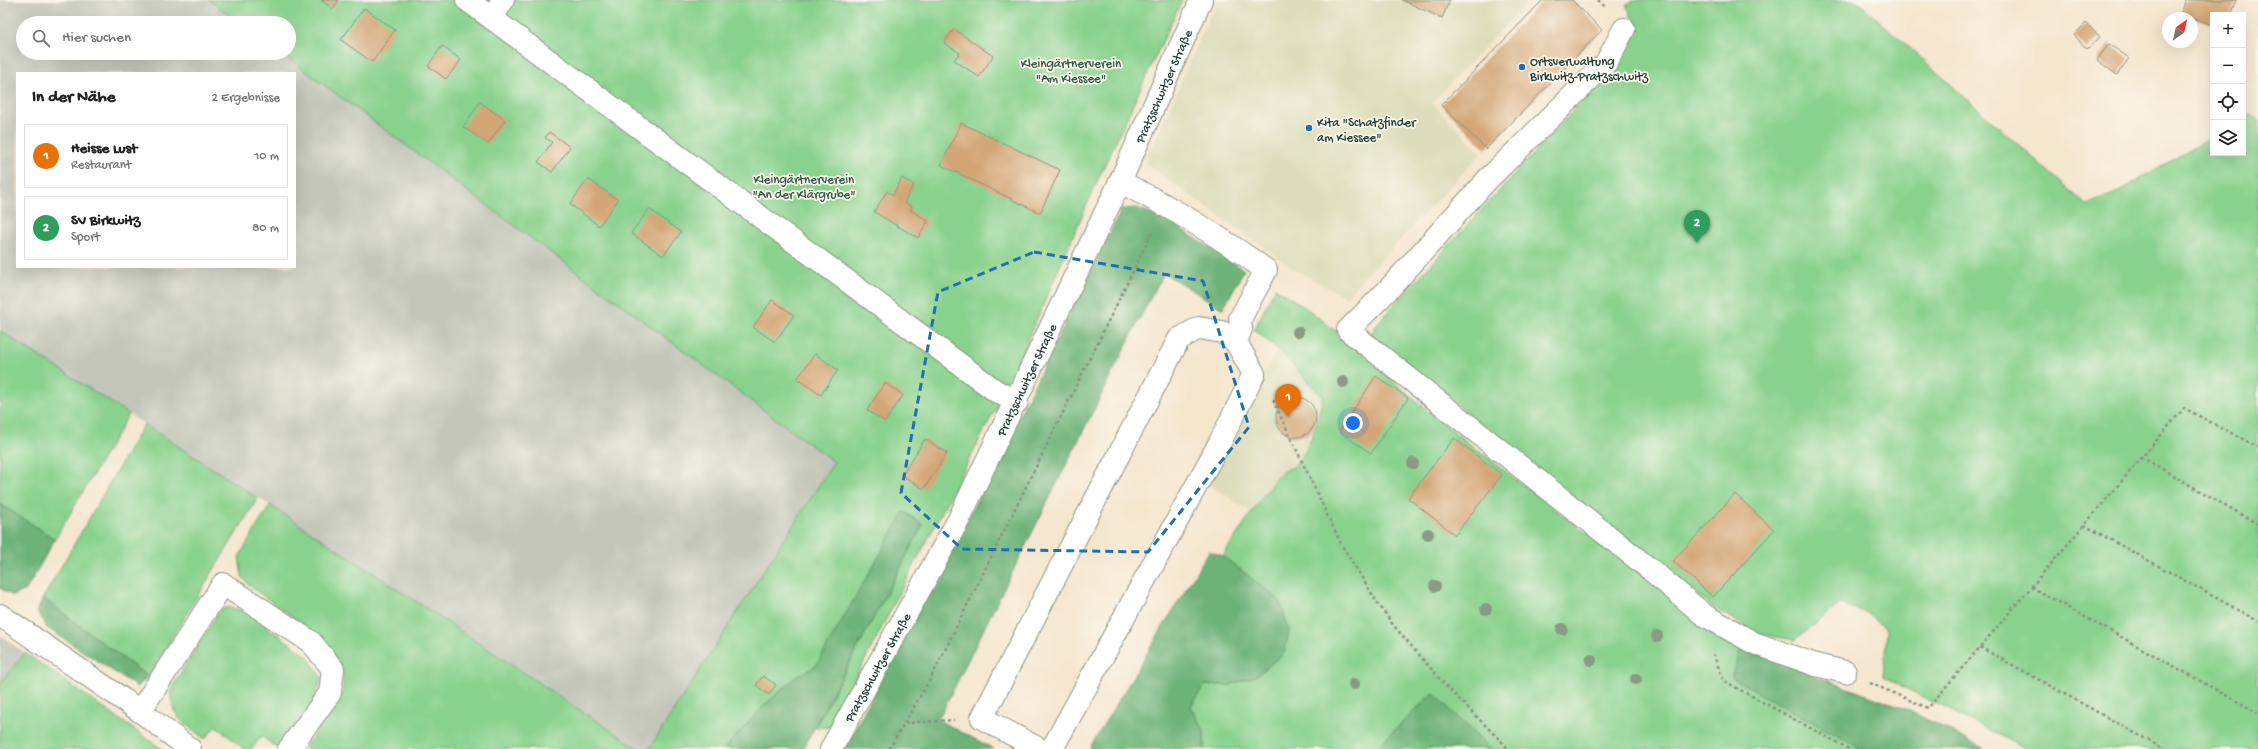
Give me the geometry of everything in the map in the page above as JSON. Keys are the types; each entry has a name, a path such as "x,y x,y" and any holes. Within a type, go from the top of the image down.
{"street":[{"path":"467,0 498,9 996,391 1017,402"},
{"name":"Pratzschwitzer Straße","path":"832,749 959,519 1017,402 1120,182 1201,0"},
{"path":"1624,29 1606,63 1488,179 1388,290 1348,330 1651,570 1704,615 1754,643 1816,665 1845,672"},
{"path":"1120,182 1166,204 1222,238 1266,270 1240,319 1240,329 1236,342"},
{"path":"1039,749 982,718 1179,339 1199,328 1222,332 1236,342 1254,374 1215,451 1052,749"},
{"path":"140,711 222,584 311,642 333,669 330,693 289,749"},
{"path":"0,615 140,711 190,749"}],"path":[{"path":"889,749 932,676 1166,204"},
{"path":"1254,374 1263,378 1340,542 1375,599 1394,626 1446,686 1509,749"},
{"path":"1845,672 1928,708 2184,408 2258,447"},
{"path":"2142,457 2258,524"},
{"path":"2084,525 2258,621"},
{"path":"2031,587 2258,713"},
{"path":"1704,615 1700,622 1724,681 1849,749"},
{"path":"1980,647 2164,749"},
{"path":"905,723 982,718"}],"highlighted area":[{"path":"1034,252 1203,281 1249,427 1148,552 962,549 901,493 938,292"}],"shaded area":[{"path":"0,0 209,0 231,16 16,16 16,60 290,60 834,462 649,749 639,749 270,505 0,331"},
{"name":"Kita \"Schatzfinder am Kiessee\"","path":"1217,0 1529,0 1432,103 1481,153 1346,297 1295,270 1145,163"},
{"path":"1278,349 1324,397 1317,427 1293,467 1280,473 1251,511 1207,484"},
{"path":"0,635 25,653 0,683"}],"green space":[{"name":"Kleingärtnerverein \"An der Klärgrube\"","path":"209,0 1182,0 1099,177 1007,387 830,727 815,728 923,525 905,512 816,666 790,683 778,693 724,749 649,749 834,462 290,60 296,60 296,16 231,16"},
{"path":"1632,0 1856,0 2086,205 2116,193 2210,138 2210,156 2246,156 2246,116 2250,114 2258,119 2258,749 2027,749 1883,677 1887,630 1867,613 1840,604 1795,640 1757,634 1711,606 1370,335 1381,319 1606,75 1638,31 1627,6"},
{"path":"1136,208 1163,217 1244,270 1223,309 1164,273 1142,314 938,720 994,749 844,749 962,530 1122,209"},
{"path":"1275,288 1318,317 1419,404 1514,478 1627,563 1742,645 1732,678 1861,749 1491,749 1433,693 1375,749 1204,749 1204,730 1190,707 1205,685 1230,685 1256,676 1284,653 1289,632 1280,601 1223,556 1278,475 1294,466 1300,459 1313,434 1323,397 1278,349 1254,330"},
{"path":"0,331 129,414 55,539 0,504"},
{"path":"144,424 258,498 148,677 43,598"},
{"path":"0,504 55,539 26,590 13,596 0,588"},
{"path":"270,505 639,749 304,749 343,692 343,668 320,637 251,587 242,577 239,557"},
{"path":"904,512 923,525 803,749 724,749 771,699 797,676 816,666"},
{"path":"1209,551 1223,556 1280,601 1289,632 1284,653 1256,676 1230,685 1205,685 1190,707 1204,730 1204,749 1089,749"},
{"path":"43,598 148,677 137,687 46,627 37,611"},
{"path":"229,607 247,612 307,656 322,678 313,701 279,749 261,736 252,749 244,749 216,726 205,739 180,719 173,707 171,689 220,610"},
{"path":"1742,645 1815,676 1908,710 1985,749 1861,749 1732,678"},
{"path":"25,653 162,749 0,749 0,683"},
{"path":"1433,693 1491,749 1375,749"}],"building":[{"path":"321,0 339,0 333,9"},
{"path":"1402,0 1450,0 1442,18"},
{"name":"Ortsverwaltung Birkwitz-Pratzschwitz","path":"1543,0 1572,0 1602,30 1486,149 1441,105"},
{"path":"2186,0 2237,0 2232,12 2210,12 2210,24 2198,19 2198,12 2181,12"},
{"path":"364,8 395,30 372,62 341,40"},
{"path":"2086,23 2100,37 2087,49 2074,35"},
{"path":"954,29 993,56 979,77 954,60 960,53 944,43"},
{"path":"2109,44 2129,58 2117,75 2097,60"},
{"path":"442,46 461,60 446,79 428,66"},
{"path":"480,102 505,120 488,144 463,127"},
{"path":"961,123 1060,170 1040,213 941,165"},
{"path":"549,132 570,147 552,172 538,162 552,142 545,138"},
{"path":"902,178 914,185 904,202 912,207 910,210 928,221 918,238 874,212 887,191 893,195"},
{"path":"588,179 618,200 599,226 570,204"},
{"path":"649,209 681,232 663,256 631,233"},
{"path":"772,300 794,315 775,342 753,327"},
{"path":"815,354 838,370 821,395 797,379"},
{"path":"1376,376 1408,398 1371,453 1339,432"},
{"path":"885,383 903,395 885,422 867,410"},
{"path":"1292,397 1300,397 1307,400 1313,406 1316,417 1313,428 1307,434 1300,437 1292,437 1285,434 1279,428 1276,421 1276,413 1279,406 1285,400"},
{"path":"1454,438 1502,475 1455,535 1408,498"},
{"path":"925,439 947,453 924,489 902,475"},
{"path":"1735,494 1774,530 1713,597 1673,561"},
{"path":"763,676 776,685 769,695 756,685"}],"place":[{"name":"Ortsverwaltung Birkwitz-Pratzschwitz","path":"1522,67"},
{"name":"Kita \"Schatzfinder am Kiessee\"","path":"1309,128"},
{"name":"SV Birkwitz","path":"1697,243"},
{"name":"Heisse Lust","path":"1288,417"}],"park label":[{"name":"Kleingärtnerverein \"Am Kiessee\"","path":"1071,70"}]}
